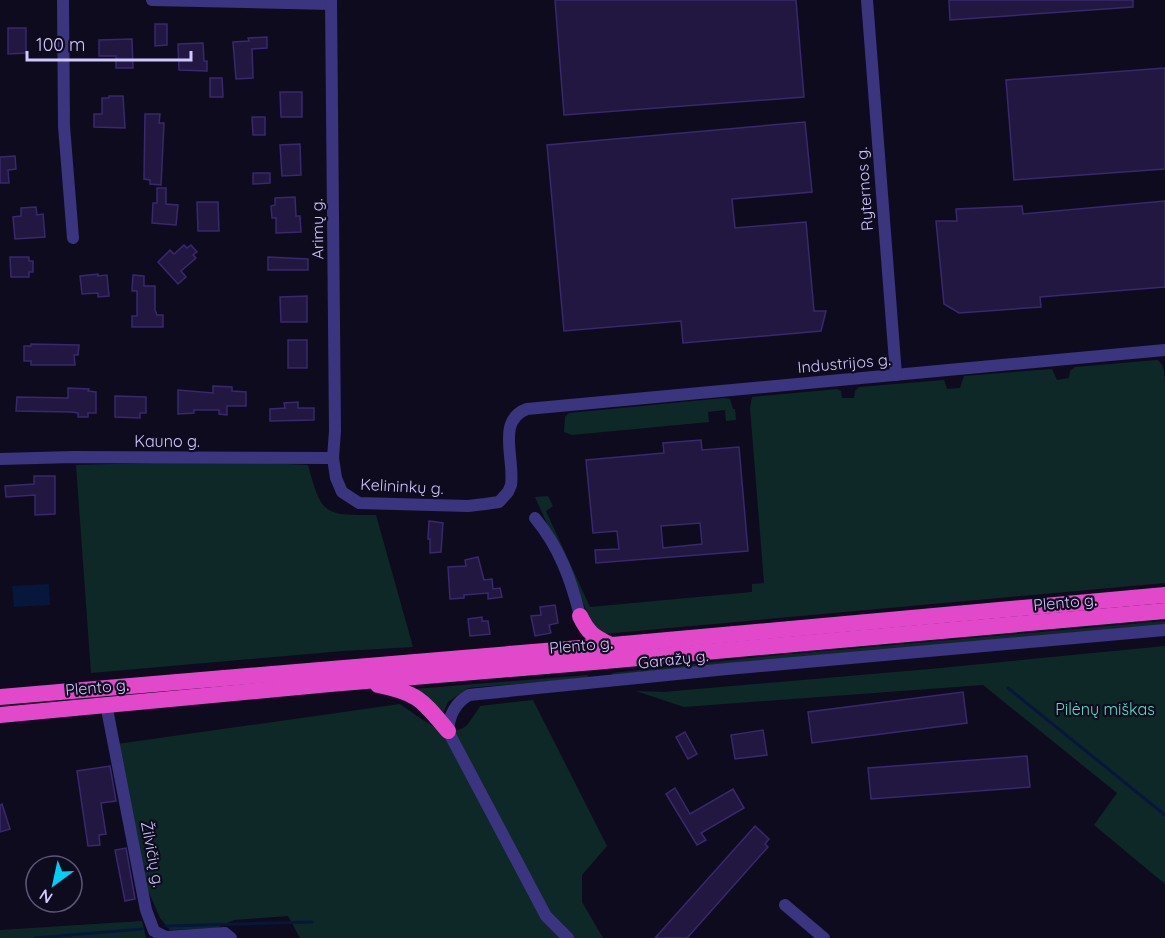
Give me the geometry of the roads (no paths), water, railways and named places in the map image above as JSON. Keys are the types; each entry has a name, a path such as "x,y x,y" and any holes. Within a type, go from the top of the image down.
{"highway":[{"name":"Plento g.","path":"0,697 1165,595"},
{"name":"Plento g.","path":"0,715 360,681 1165,611"},
{"path":"580,616 586,630 611,645"},
{"path":"557,650 575,631 580,616"},
{"path":"360,681 411,693 423,702 448,731"}],"street":[{"path":"63,0 64,126 73,238"},
{"path":"152,0 331,2"},
{"name":"Ryternos g.","path":"867,0 896,375"},
{"name":"Arimų g.","path":"331,2 335,420 333,458"},
{"name":"Industrijos g.","path":"499,502 511,485 510,425 515,415 527,408 1165,351"},
{"name":"Kauno g.","path":"0,459 333,458"},
{"name":"Kelininkų g.","path":"333,458 342,492 358,503 468,506 499,502"},
{"path":"535,518 559,553 580,616"},
{"name":"Garažų g.","path":"448,731 449,720 455,707 463,699 475,694 1165,630"},
{"name":"Žilvičių g.","path":"106,704 146,910 154,931 166,937 225,933 231,938"},
{"path":"448,731 546,916 568,938"},
{"path":"786,905 824,938"}],"water":[{"path":"49,584 50,605 14,607 12,586"}],"waterway":[{"path":"1008,688 1165,815"},
{"path":"166,926 312,922"},
{"path":"35,938 142,929"}],"park label":[{"name":"Pilėnų miškas","path":"1105,709"}]}
